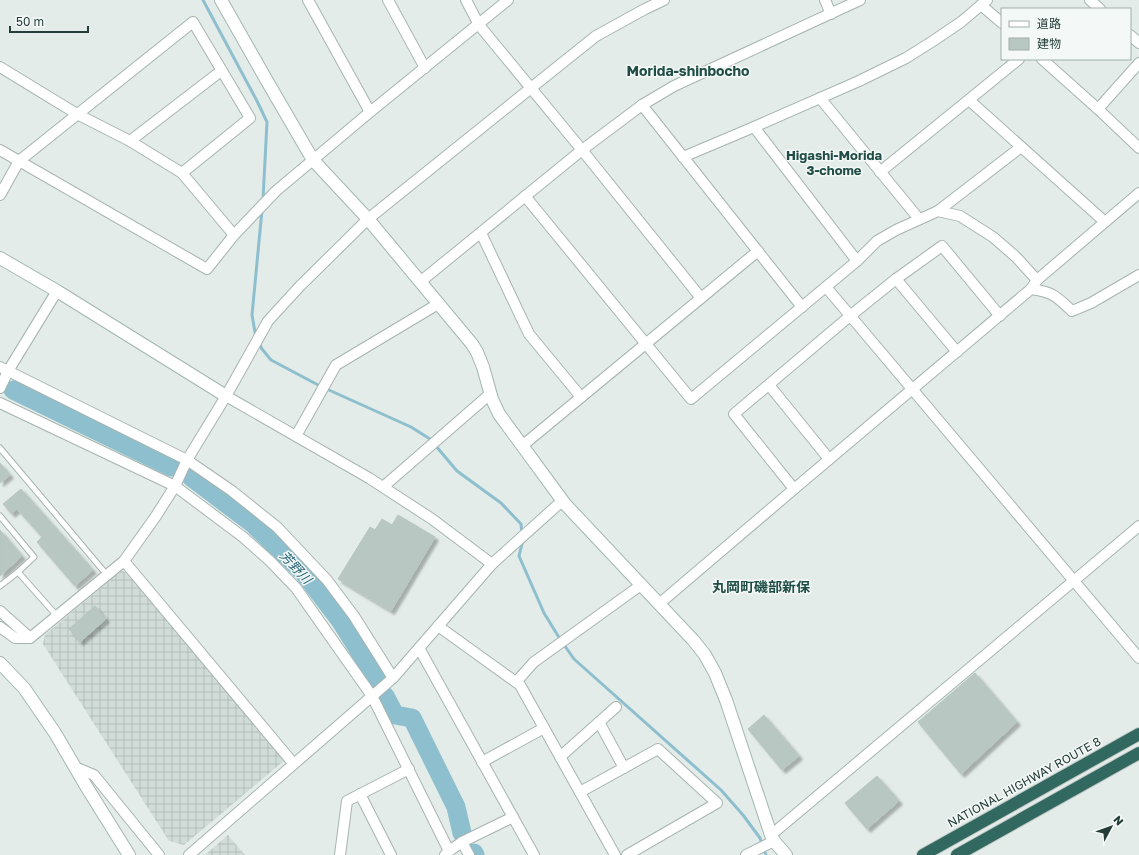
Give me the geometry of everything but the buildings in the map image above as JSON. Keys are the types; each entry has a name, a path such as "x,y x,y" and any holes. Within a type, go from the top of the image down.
{"highway":[{"name":"NATIONAL HIGHWAY ROUTE 8","path":"923,855 1139,734"},
{"path":"957,855 1139,753"}],"street":[{"path":"221,0 266,81 313,160 368,219 472,344 483,367 490,394 499,414 562,501 694,641 705,655 715,673 726,700 772,838 786,855"},
{"path":"308,0 370,112"},
{"path":"388,0 425,68"},
{"path":"466,0 478,25 582,150 701,298"},
{"path":"0,150 207,269 234,235 276,191 370,112 508,0"},
{"path":"0,628 15,638 30,638 124,561 175,486 187,460 226,396 268,321 300,286 368,219 596,36 664,0"},
{"path":"825,0 831,14"},
{"path":"420,282 582,150 642,105 674,86 860,0"},
{"path":"1090,0 1099,8"},
{"path":"683,157 859,81 906,58 933,42 961,22 984,2 1001,22"},
{"path":"0,195 19,161 193,22 250,118 182,173"},
{"path":"1131,36 1139,43"},
{"path":"880,172 1018,60"},
{"path":"1043,60 1139,148"},
{"path":"1098,109 1139,63"},
{"path":"0,67 76,114 130,141 182,173 234,235"},
{"path":"130,141 221,70"},
{"path":"820,98 919,220"},
{"path":"969,100 1105,222"},
{"path":"642,105 802,306"},
{"path":"754,127 857,262"},
{"path":"525,196 691,399 857,262 877,241 896,230 938,211 1021,147"},
{"path":"659,604 1000,316 1031,289 1037,280 1139,193"},
{"path":"938,211 960,216 993,237 1016,257 1037,280"},
{"path":"481,233 529,334 581,397"},
{"path":"794,489 734,414 850,316 896,279 942,246 1000,316"},
{"path":"522,446 758,251"},
{"path":"0,258 57,291 226,396 369,478 432,519 492,564"},
{"path":"1031,289 1044,291 1056,296 1072,311 1092,303 1139,275"},
{"path":"896,279 957,352"},
{"path":"826,288 1139,658"},
{"path":"0,388 4,369 57,291"},
{"path":"296,436 336,365 438,304"},
{"path":"4,369 187,460 232,491 277,526 327,580 354,616 393,678"},
{"path":"769,385 829,459"},
{"path":"383,487 490,394"},
{"path":"0,403 175,486 242,537 270,561 296,588 372,696 447,853 462,842 513,817"},
{"path":"189,855 293,763 393,678 492,564 562,501"},
{"path":"746,855 772,838 1139,526"},
{"path":"124,561 293,763"},
{"path":"516,682 534,662 641,585"},
{"path":"0,611 30,638"},
{"path":"438,626 520,685 580,792 612,854"},
{"path":"419,648 534,855"},
{"path":"0,663 24,688 55,733 129,855"},
{"path":"560,757 616,707"},
{"path":"599,722 624,768"},
{"path":"482,762 544,728"},
{"path":"580,792 658,749 717,803 627,855"},
{"path":"75,767 94,775 159,855"},
{"path":"340,855 347,801 408,769"},
{"path":"360,794 391,855"},
{"path":"462,842 469,855"}],"lane":[{"path":"0,448 107,575"},
{"path":"0,516 34,557 0,586"},
{"path":"18,572 57,616"}],"shaded area":[{"path":"121,571 126,572 285,760 184,845 169,841 43,644 45,635"},
{"path":"228,835 245,855 205,855"}],"waterway":[{"path":"203,0 267,122 263,199"},
{"path":"256,338 252,315 262,210"},
{"path":"259,343 271,360 320,386 411,427 430,439 457,471 501,503 521,524 522,534"},
{"name":"芳野川","path":"13,390 171,467"},
{"name":"芳野川","path":"191,477 252,523 304,573 340,620 377,680"},
{"path":"523,540 519,556 544,613 574,659 721,790 743,815 760,838 766,855"},
{"name":"芳野川","path":"385,696 395,715 412,718 456,807 462,833"}],"district":[{"name":"Morida-shinbocho","path":"688,70"},
{"name":"Higashi-Morida 3-chome","path":"834,162"},
{"name":"丸岡町磯部新保","path":"761,586"}]}
